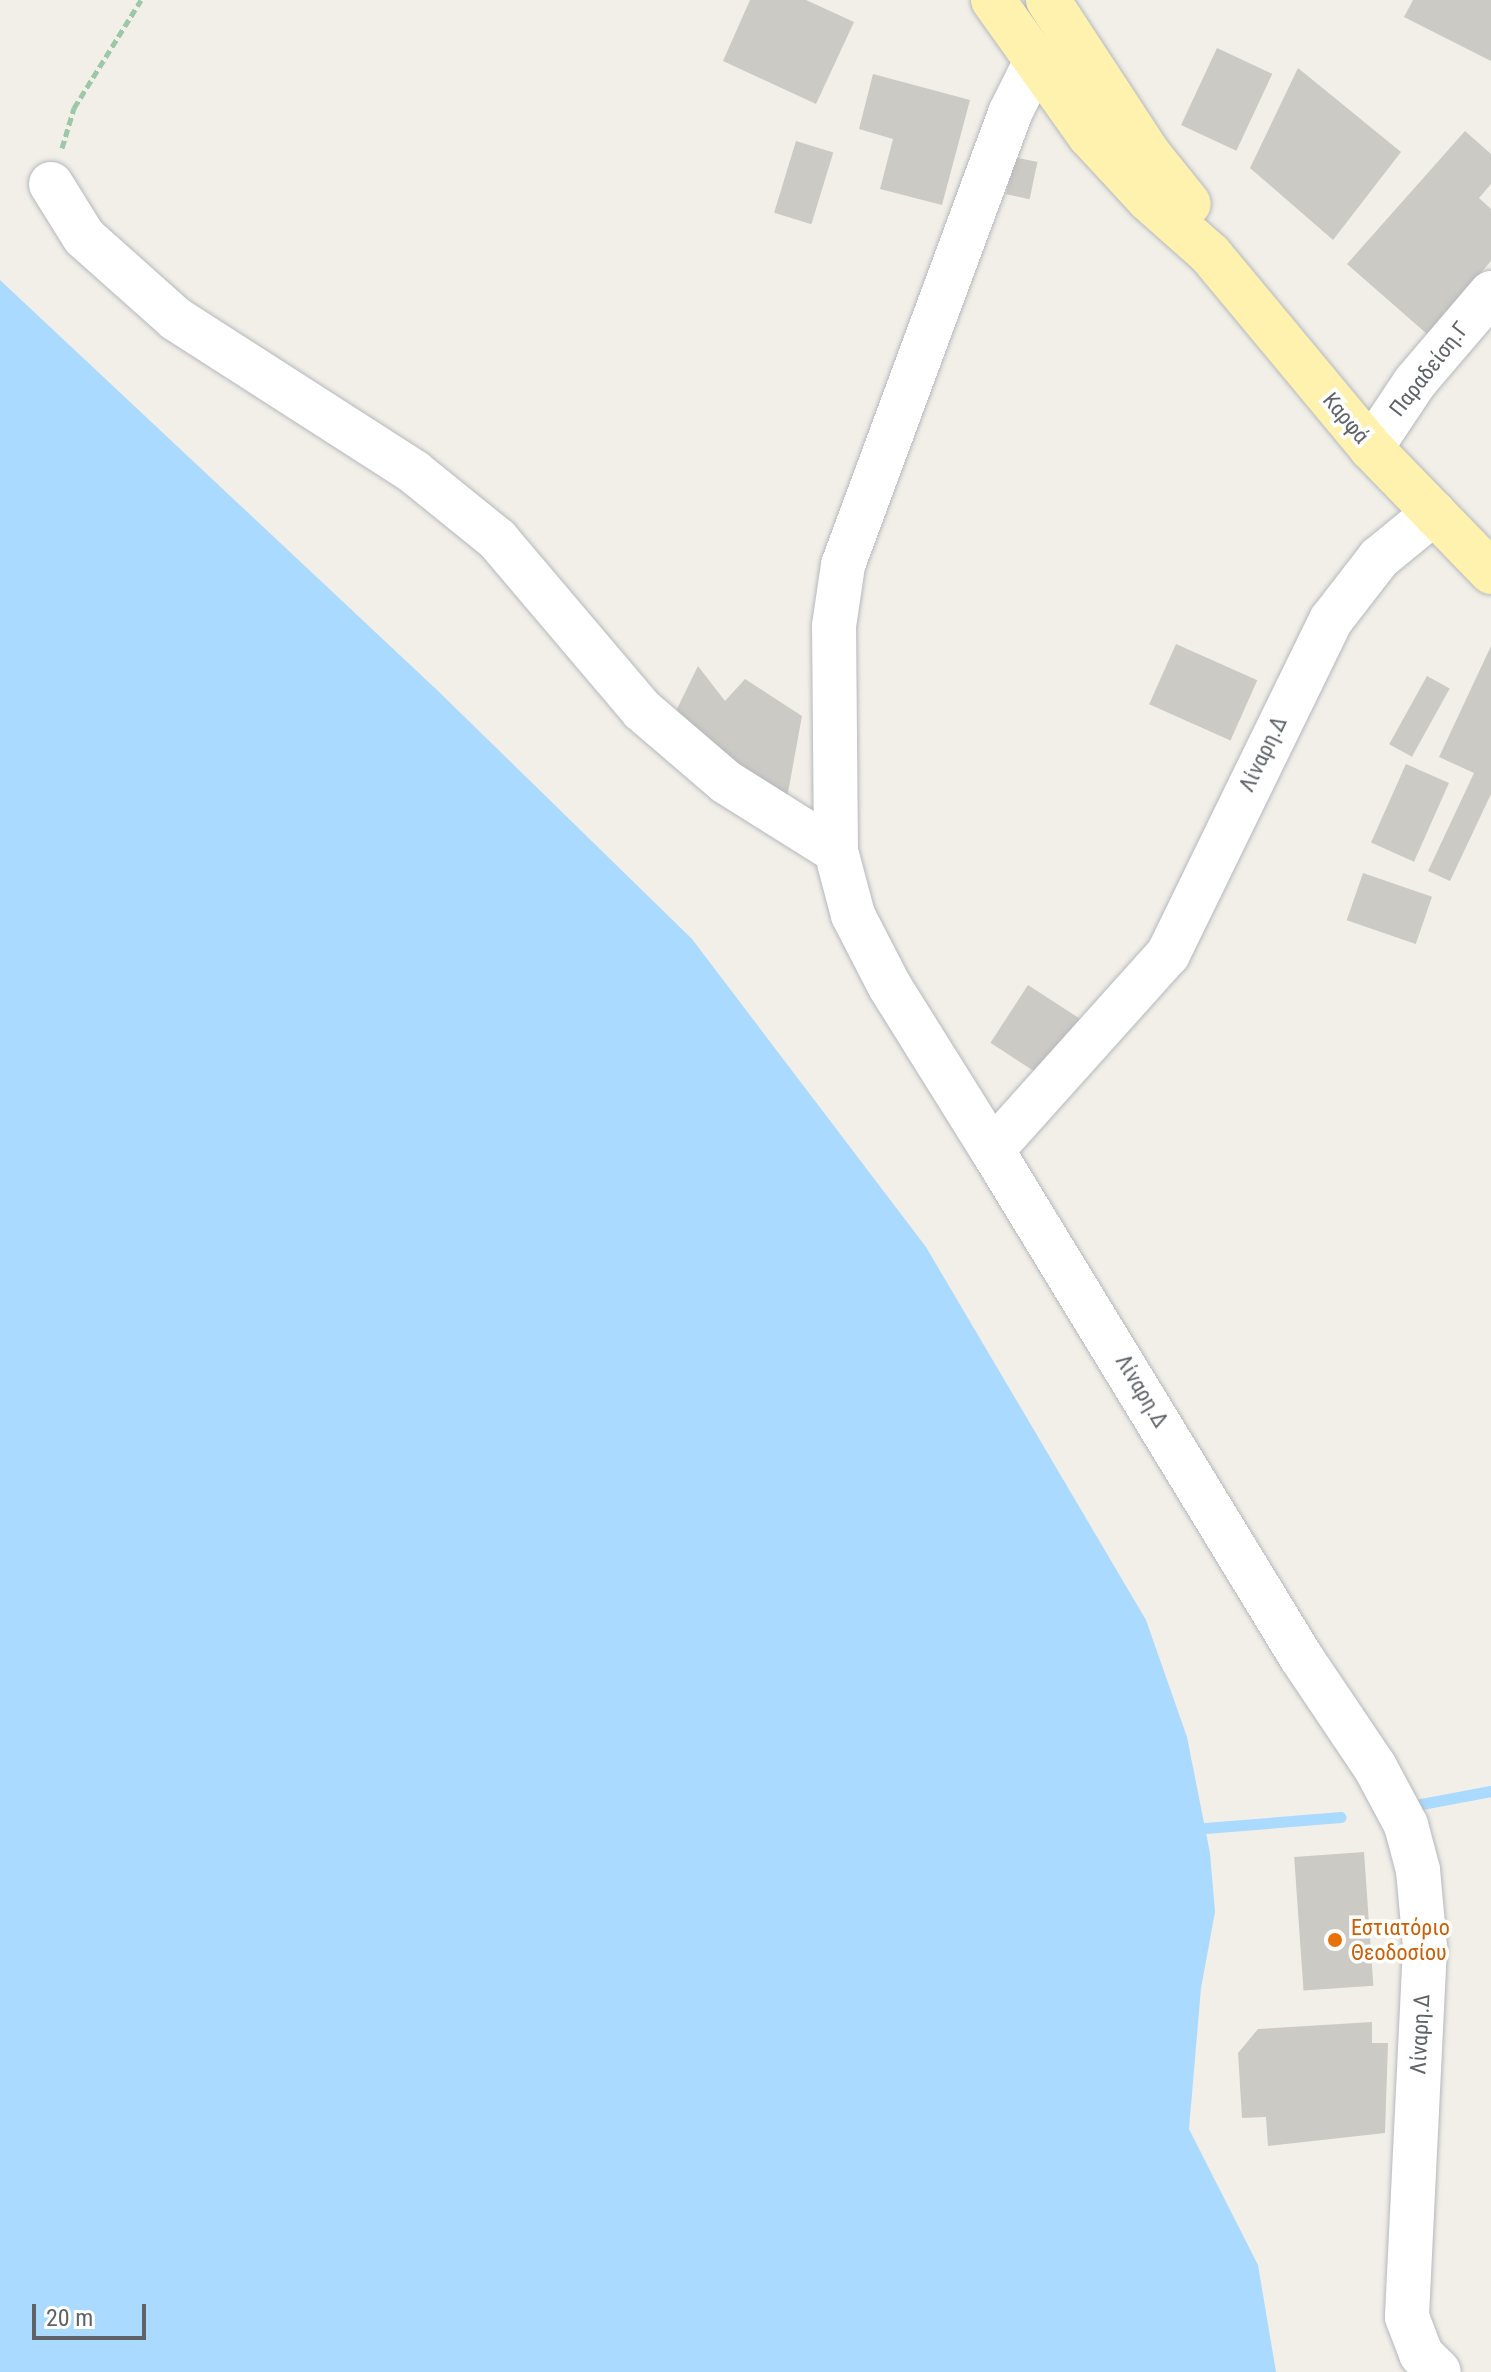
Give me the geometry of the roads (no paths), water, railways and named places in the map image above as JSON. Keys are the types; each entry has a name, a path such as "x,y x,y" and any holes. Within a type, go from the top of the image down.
{"main road":[{"path":"994,7 1089,135 1148,199 1210,254"},
{"path":"1061,10 1148,153 1193,209 1210,254"},
{"name":"Καρφά","path":"1210,254 1371,448 1491,572"}],"street":[{"path":"992,1150 890,987 853,915 836,851 834,626 843,565 1010,113 1036,61"},
{"path":"51,184 84,237 176,319 426,481 497,539 642,710 726,782 836,851"},
{"name":"Παραδείση.Γ","path":"1371,448 1415,382 1491,293"},
{"name":"Λίναρη.Δ","path":"1434,513 1379,558 1331,620 1168,954 992,1150 1406,1825 1418,1870 1425,1947 1407,2317 1421,2354 1439,2372"}],"water":[{"path":"0,280 437,690 692,939 926,1247 1146,1620 1187,1737 1210,1853 1215,1912 1201,1988 1189,2129 1258,2265 1276,2372 0,2372"}],"waterway":[{"path":"1416,1805 1491,1791"},
{"path":"1205,1828 1341,1817"}],"place":[{"name":"Εστιατόριο Θεοδοσίου","path":"1335,1940"}]}
